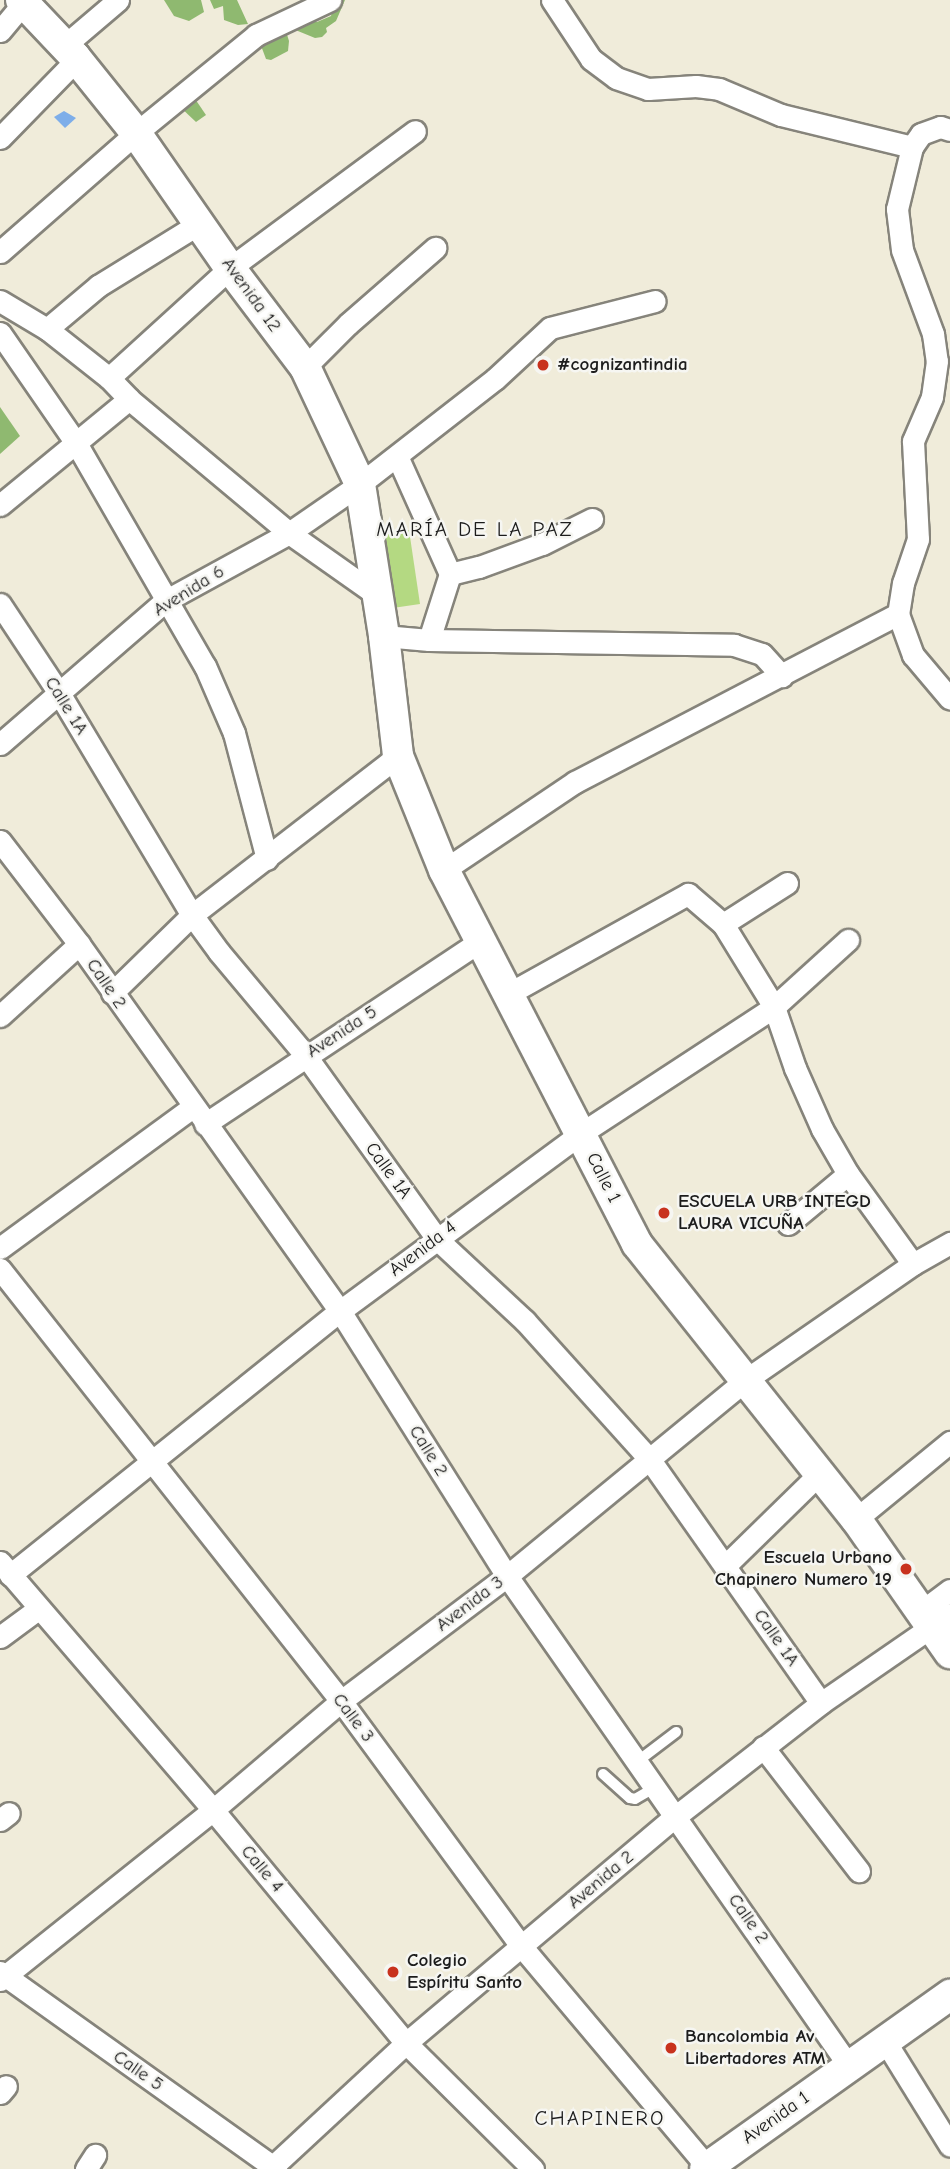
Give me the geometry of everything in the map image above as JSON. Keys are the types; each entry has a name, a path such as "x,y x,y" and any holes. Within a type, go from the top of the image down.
{"street":[{"path":"0,138 70,52 118,0"},
{"path":"0,252 136,132 256,35 330,0"},
{"path":"552,0 591,59 616,78 648,89 696,86 719,89 781,115 912,147"},
{"path":"0,31 24,1"},
{"name":"Avenida 12","path":"24,1 136,132 230,268 305,367 360,484 384,636"},
{"path":"950,130 940,127 921,134 912,147 897,209 902,250 933,334 941,402 914,441 918,539 904,583 898,614 913,655 950,699"},
{"path":"109,378 230,268 415,131"},
{"path":"47,329 99,286 200,223"},
{"path":"305,367 348,324 435,248"},
{"path":"0,301 47,329 109,378 129,399 289,533 377,594"},
{"name":"Avenida 6","path":"0,744 165,601 289,533 360,484 517,361 550,328 655,301"},
{"path":"0,333 76,443 205,666 234,733 267,859"},
{"path":"0,505 129,399"},
{"path":"397,456 450,574 429,640"},
{"path":"450,574 479,568 542,544 593,519"},
{"name":"Calle 1A","path":"0,604 59,694 192,915 306,1056 437,1239 524,1321 650,1460 821,1703"},
{"path":"444,870 575,782 898,614"},
{"path":"384,636 429,640 734,645 762,654 782,676"},
{"name":"Calle 1","path":"384,636 398,756 444,870 637,1244 747,1379 818,1475 935,1617 950,1653"},
{"path":"111,993 192,915 398,756"},
{"name":"Calle 2","path":"0,841 79,944 111,993 340,1311 508,1576 849,2066"},
{"path":"723,924 787,883"},
{"path":"508,994 688,894 723,924 774,1007 795,1068 822,1129 848,1174 913,1264"},
{"name":"Avenida 4","path":"5,1568 151,1460 340,1311 580,1134 774,1007 848,940"},
{"name":"Avenida 5","path":"0,1248 199,1116 306,1056 480,941"},
{"path":"0,1016 79,944"},
{"path":"788,1224 848,1174"},
{"name":"Avenida 3","path":"2,1976 213,1810 341,1701 508,1576 747,1379 913,1264 950,1243"},
{"name":"Calle 3","path":"0,1269 341,1701 523,1947 706,2168"},
{"path":"856,1519 950,1442"},
{"path":"725,1566 818,1475"},
{"name":"Calle 4","path":"5,1568 213,1810 406,2043 533,2169"},
{"name":"Avenida 2","path":"273,2168 406,2043 676,1816 935,1617 950,1590"},
{"path":"0,1637 38,1609"},
{"path":"764,1747 859,1871"},
{"name":"Calle 5","path":"2,1976 273,2168"},
{"name":"Avenida 1","path":"706,2168 950,1995"},
{"path":"885,2041 950,2146"}],"lane":[{"path":"638,1761 676,1732"},
{"path":"603,1774 630,1798 635,1799 656,1787"}],"green space":[{"path":"164,0 201,0 204,12 189,21 174,16"},
{"path":"210,0 237,0 248,24 238,25 224,20 223,6 214,9"},
{"path":"345,0 336,21 326,28 327,32 322,37 315,38 293,29 306,15 317,22 331,16 334,3"},
{"path":"284,25 289,41 288,51 271,60 266,59 257,35"},
{"path":"191,93 206,115 196,122 178,105"},
{"path":"0,407 20,436 0,454"},
{"path":"409,530 420,604 379,610 368,537"}],"water":[{"path":"64,111 76,118 65,128 54,117"}],"place":[{"name":"#cognizantindia","path":"543,365"},
{"name":"ESCUELA URB INTEGD LAURA VICUÑA","path":"664,1213"},
{"name":"Escuela Urbano Chapinero Numero 19","path":"906,1569"},
{"name":"Colegio Espíritu Santo","path":"393,1972"},
{"name":"Bancolombia Av Libertadores ATM","path":"671,2048"}],"district":[{"name":"MARÍA DE LA PAZ","path":"475,529"},
{"name":"CHAPINERO","path":"600,2118"}]}
